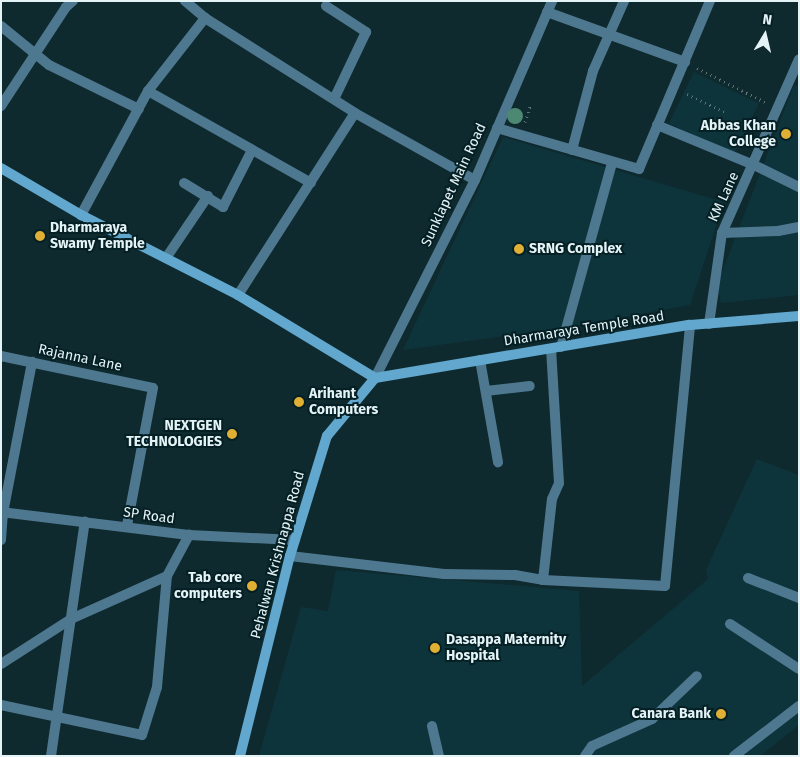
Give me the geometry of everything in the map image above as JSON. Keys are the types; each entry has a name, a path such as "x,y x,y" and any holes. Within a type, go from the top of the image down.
{"main road":[{"path":"2,172 238,295 375,378"},
{"name":"Dharmaraya Temple Road","path":"375,378 690,326 799,316"},
{"name":"Pehalwan Krishnappa Road","path":"240,756 294,540 327,436 375,378"}],"street":[{"path":"1,106 66,7 73,1"},
{"path":"185,1 205,18 355,113 475,180"},
{"name":"Sunklapet Main Road","path":"375,378 475,180 552,1"},
{"path":"572,150 593,71 624,1"},
{"path":"497,128 639,170 710,1"},
{"path":"326,6 366,32 334,100"},
{"path":"547,12 608,36 685,62"},
{"path":"81,214 148,91 205,18"},
{"path":"1,26 49,65 139,108"},
{"name":"KM Lane","path":"709,324 722,233 754,165 799,60"},
{"path":"148,91 311,184"},
{"path":"238,295 355,113"},
{"path":"657,125 754,165 799,187"},
{"path":"184,183 208,196 223,207 252,150"},
{"path":"543,580 552,499 559,484 556,348 612,162"},
{"path":"166,258 208,196"},
{"path":"722,233 778,232 799,227"},
{"path":"290,556 444,574 515,575 543,580 665,586 690,326"},
{"name":"Rajanna Lane","path":"1,356 153,388 127,526"},
{"path":"480,360 498,462"},
{"path":"1,540 2,512 32,362"},
{"path":"486,391 530,386"},
{"name":"SP Road","path":"2,512 189,535 294,540"},
{"path":"51,756 59,718 85,521"},
{"path":"1,704 142,735 157,687 168,576 189,535"},
{"path":"1,664 71,619 168,576"},
{"path":"748,578 799,598"},
{"path":"730,624 799,669"},
{"path":"585,756 592,746 652,719 697,676"},
{"path":"734,756 799,706"},
{"path":"432,726 439,756"}],"path":[{"path":"685,62 763,100"},
{"path":"674,87 727,113"}],"shaded area":[{"path":"694,72 759,104 734,155 669,123"},
{"path":"794,85 799,86 799,295 721,303 717,285"},
{"path":"503,137 724,202 690,305 569,327 403,350"},
{"path":"757,459 799,475 799,725 760,756 259,756 301,607 328,611 336,570 579,591 582,686 708,579 706,570"}],"place":[{"name":"Abbas Khan College","path":"786,134"},
{"name":"Dharmaraya Swamy Temple","path":"40,236"},
{"name":"SRNG Complex","path":"519,249"},
{"name":"Arihant Computers","path":"299,402"},
{"name":"NEXTGEN TECHNOLOGIES","path":"232,434"},
{"name":"Tab core computers","path":"252,586"},
{"name":"Dasappa Maternity Hospital","path":"435,648"},
{"name":"Canara Bank","path":"721,714"}]}
